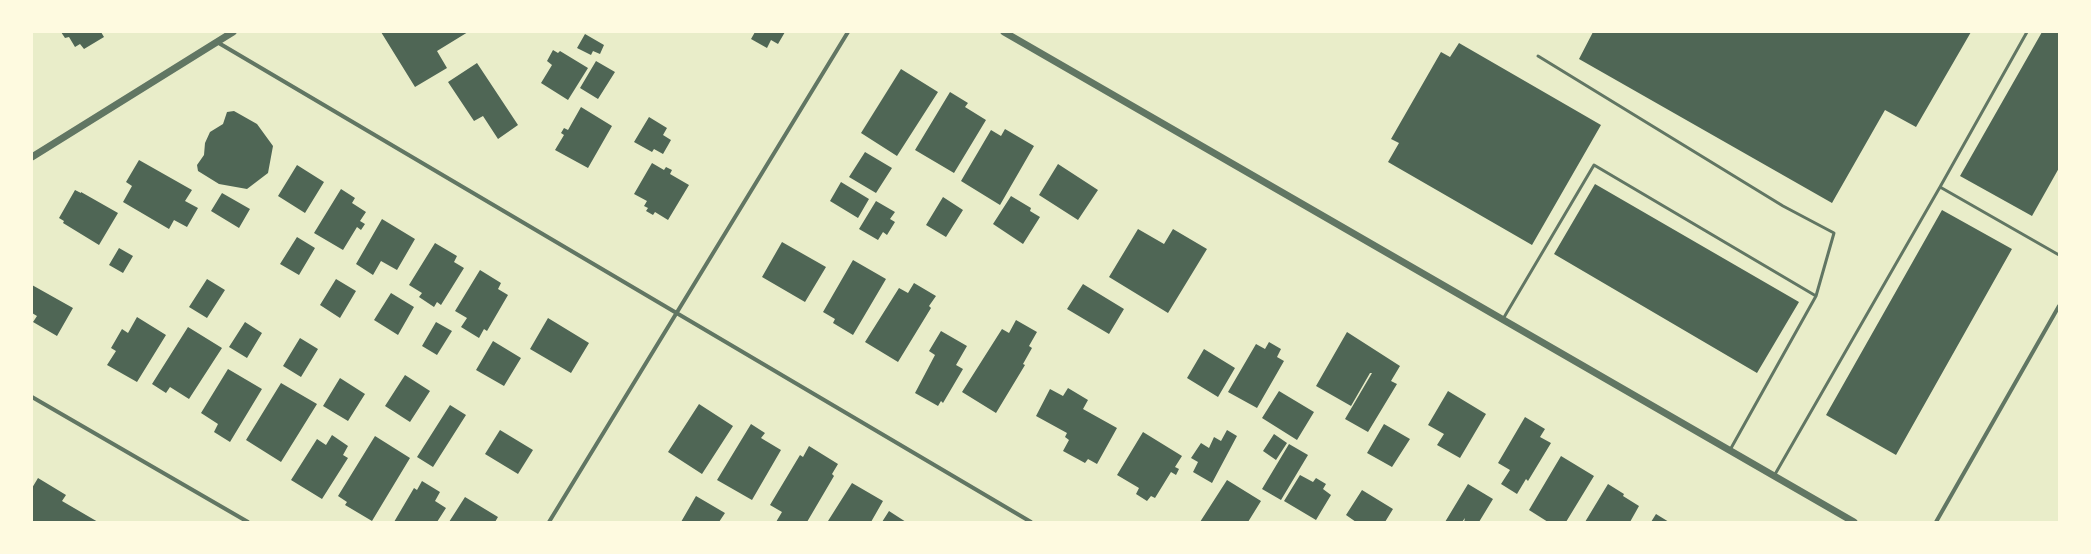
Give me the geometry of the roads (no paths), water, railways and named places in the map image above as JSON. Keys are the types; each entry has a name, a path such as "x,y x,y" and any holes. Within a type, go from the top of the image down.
{"street":[{"path":"32,157 232,32"},
{"path":"549,522 848,32"},
{"path":"1004,32 1854,522"},
{"path":"217,42 1031,522"},
{"path":"1936,522 2059,306"},
{"path":"32,397 248,522"}],"lane":[{"path":"1774,476 2027,32"},
{"path":"1538,56 1783,206 1834,233 1816,296 1730,450"},
{"path":"1503,319 1594,165 1816,296"},
{"path":"1940,187 2059,255"}]}
